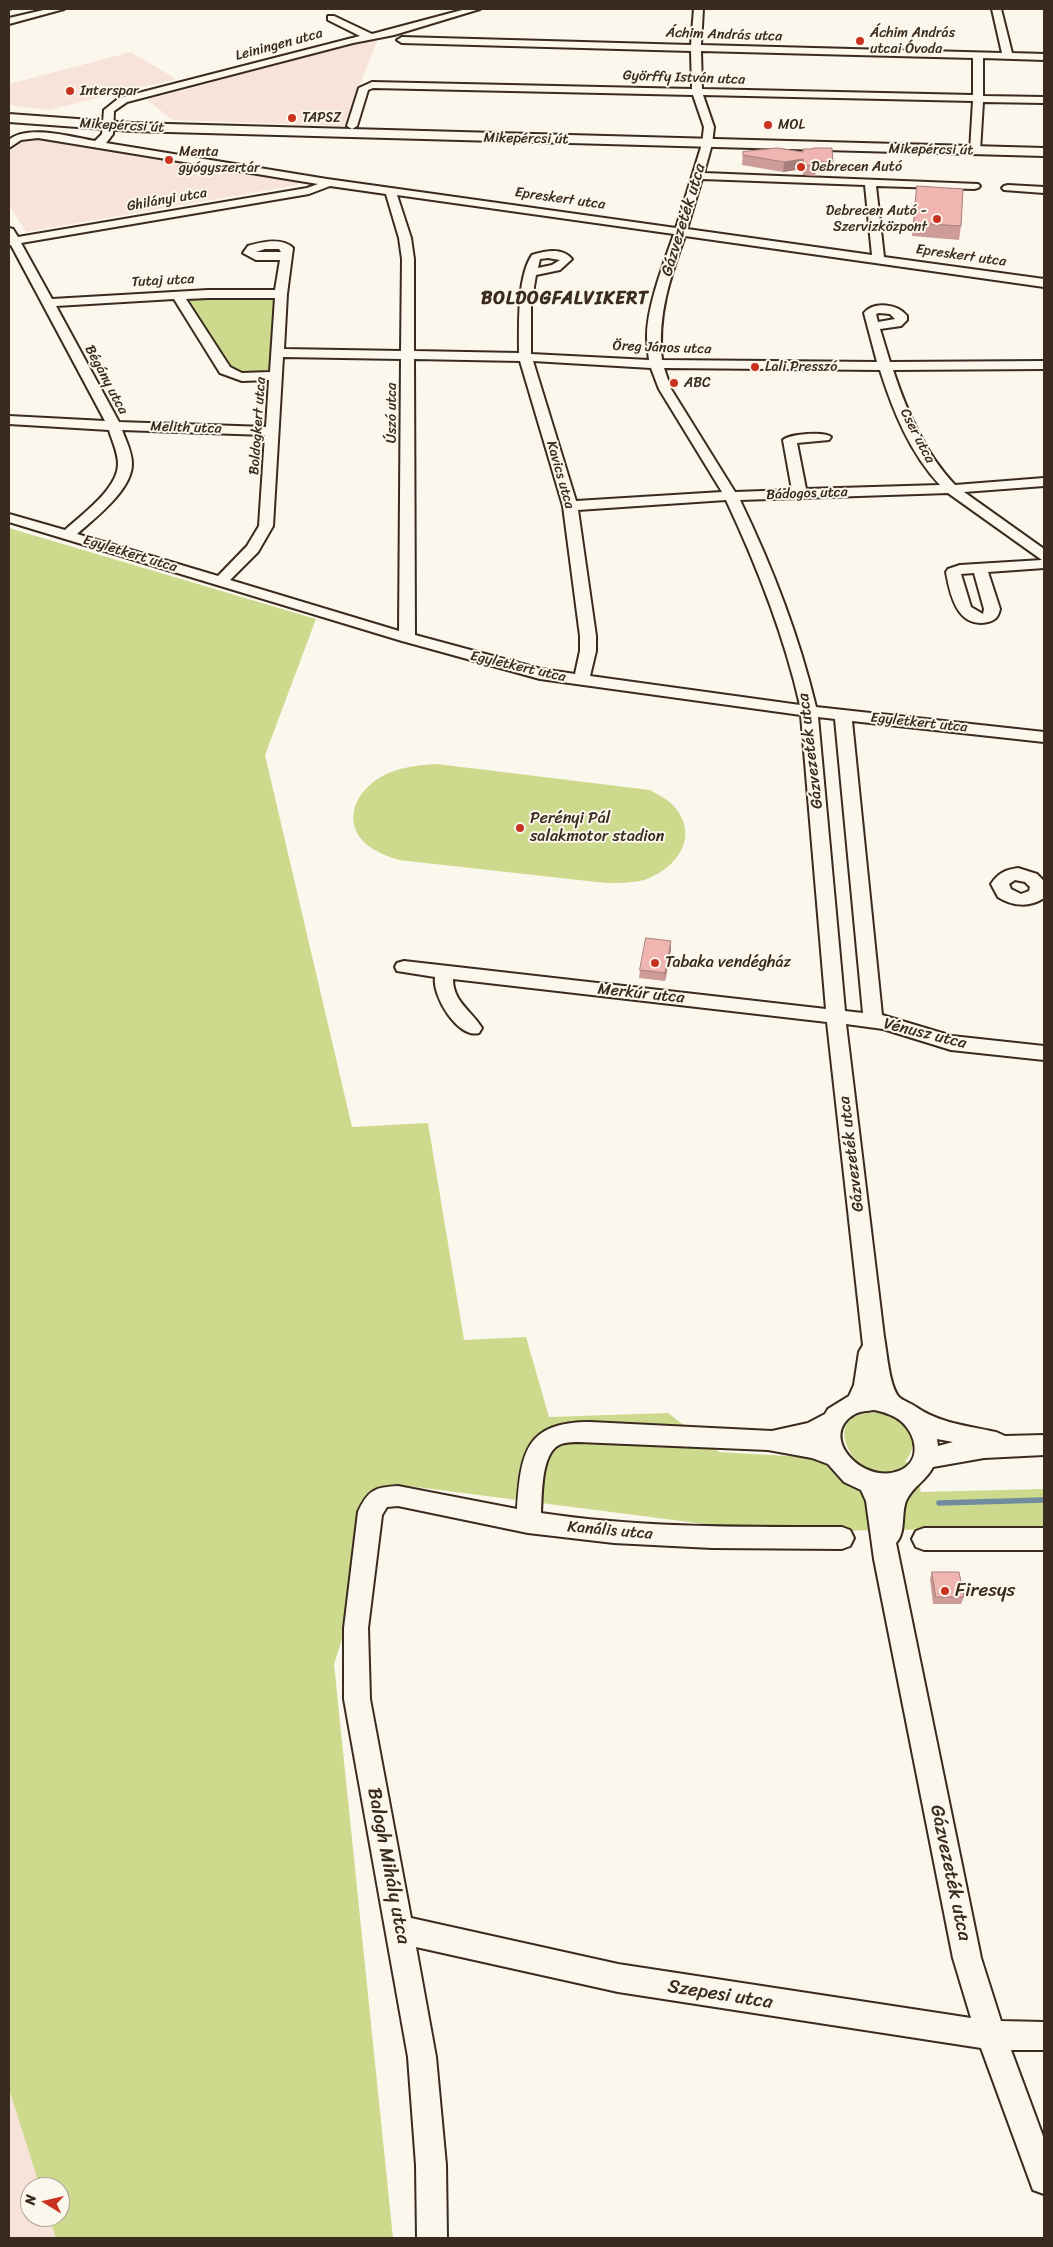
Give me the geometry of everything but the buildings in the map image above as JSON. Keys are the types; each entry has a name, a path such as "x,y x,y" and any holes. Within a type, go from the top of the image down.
{"main road":[{"name":"Mikepércsi út","path":"9,118 109,126 1044,152"}],"street":[{"path":"9,21 59,9"},
{"name":"Leiningen utca","path":"109,126 109,110 123,100 391,33 475,9"},
{"name":"Gázvezeték utca","path":"698,9 696,48 698,92 709,126 707,144 681,232 669,264 655,318 653,336 656,364 665,389 731,496 753,542 798,663 809,711 836,1016 873,1337 882,1386 890,1403"},
{"path":"996,9 1008,56"},
{"path":"331,18 371,37"},
{"path":"423,23 456,42"},
{"name":"Áchim András utca","path":"402,40 1044,58"},
{"path":"975,151 978,56"},
{"name":"Györffy István utca","path":"352,126 364,88 372,84 1044,100"},
{"path":"9,145 18,137 31,135 96,145 109,132 109,126"},
{"name":"Epreskert utca","path":"96,145 327,182 1044,283"},
{"path":"698,176 974,186"},
{"name":"Ghilányi utca","path":"11,238 101,227 309,191 323,186 327,182"},
{"path":"870,183 878,259"},
{"path":"1008,188 1044,190"},
{"name":"Úszó utca","path":"390,190 405,238 408,259 407,638"},
{"name":"Bégány utca","path":"11,238 114,426 125,458 125,469 121,481 68,535"},
{"name":"Boldogkert utca","path":"220,582 262,537 266,526 285,256"},
{"name":"Kavics utca","path":"532,272 525,305 525,358 570,506 588,636 588,651 581,680"},
{"name":"Tutaj utca","path":"46,303 178,296 281,294"},
{"path":"178,296 225,370 231,375 243,377 276,376"},
{"name":"Cser utca","path":"873,326 885,366 913,436 924,455 951,489 1044,556"},
{"name":"Öreg János utca","path":"278,353 525,358 656,364 1044,365"},
{"name":"Melith utca","path":"9,420 114,426 273,431"},
{"path":"800,494 790,440 824,436"},
{"name":"Bádogos utca","path":"570,506 731,496 951,489 1044,482"},
{"name":"Egyletkert utca","path":"9,518 519,670 809,711 1044,737"},
{"path":"981,572 992,609 991,615 988,618 968,615 961,605 952,572 960,569 1044,564"},
{"path":"843,714 872,1021"},
{"name":"Merkúr utca","path":"404,967 836,1016"},
{"path":"445,972 443,980 444,995 472,1028"},
{"name":"Vénusz utca","path":"836,1016 884,1022 951,1043 1044,1053"},
{"name":"Gázvezeték utca","path":"858,1401 865,1385 873,1337"},
{"path":"917,1421 926,1440 925,1459 921,1467 907,1478 890,1484 870,1482 855,1477 834,1456 829,1445 828,1433 832,1422 842,1409 858,1401 874,1400 890,1403 905,1410 917,1421 937,1429 1010,1445"},
{"path":"768,1440 812,1432 832,1422"},
{"path":"528,1522 536,1455 544,1441 555,1436 590,1432 768,1440 812,1448 834,1456"},
{"path":"925,1459 951,1452 1010,1445 1044,1445"},
{"name":"Gázvezeték utca","path":"886,1559 894,1501 907,1478"},
{"name":"Gázvezeték utca","path":"870,1482 878,1501 886,1559 968,1958 991,2035 1044,2179"},
{"name":"Kanális utca","path":"381,1497 398,1496 528,1522 648,1535 842,1538"},
{"name":"Balogh Mihály utca","path":"381,1497 370,1512 356,1628 356,1699 422,2057 431,2166 432,2238"},
{"path":"924,1539 1044,1539"},
{"name":"Szepesi utca","path":"400,1930 618,1978 758,2001 991,2035 1044,2036"}],"shaded area":[{"path":"367,40 377,41 344,126 173,120 147,100"},
{"path":"131,52 176,79 48,110 9,105 9,84"},
{"path":"28,138 298,182 298,185 26,232 9,205 9,152"},
{"path":"9,2089 37,2177 20,2177 20,2227 52,2227 56,2238 9,2238"}],"green space":[{"path":"188,298 272,299 276,304 270,372 260,375 233,372 183,300"},
{"path":"9,528 316,619 265,755 352,1127 428,1123 464,1340 526,1337 549,1417 668,1413 719,1452 855,1460 845,1437 848,1422 860,1414 878,1413 895,1418 909,1428 913,1443 905,1462 914,1463 921,1492 1044,1489 1044,1530 1014,1528 767,1532 393,1484 334,1664 393,2238 56,2238 52,2227 70,2227 70,2177 37,2177 9,2089"},
{"name":"Perényi Pál salakmotor stadion","path":"437,764 650,790 668,801 677,810 683,821 684,843 673,861 655,875 635,882 606,883 399,860 377,851 365,843 354,825 353,816 359,798 365,790 381,777 394,771"}],"waterway":[{"path":"939,1503 1044,1500"}],"place":[{"name":"Áchim András utcai Óvoda","path":"860,41"},
{"name":"Interspar","path":"70,91"},
{"name":"TAPSZ","path":"292,118"},
{"name":"MOL","path":"768,125"},
{"name":"Menta gyógyszertár","path":"169,160"},
{"name":"Debrecen Autó","path":"801,167"},
{"name":"Debrecen Autó - Szervizközpont","path":"937,219"},
{"name":"Lali Presszó","path":"755,367"},
{"name":"ABC","path":"674,383"},
{"name":"Perényi Pál salakmotor stadion","path":"520,828"},
{"name":"Tabaka vendégház","path":"655,963"},
{"name":"Firesys","path":"945,1591"}],"district":[{"name":"BOLDOGFALVIKERT","path":"565,299"}]}
